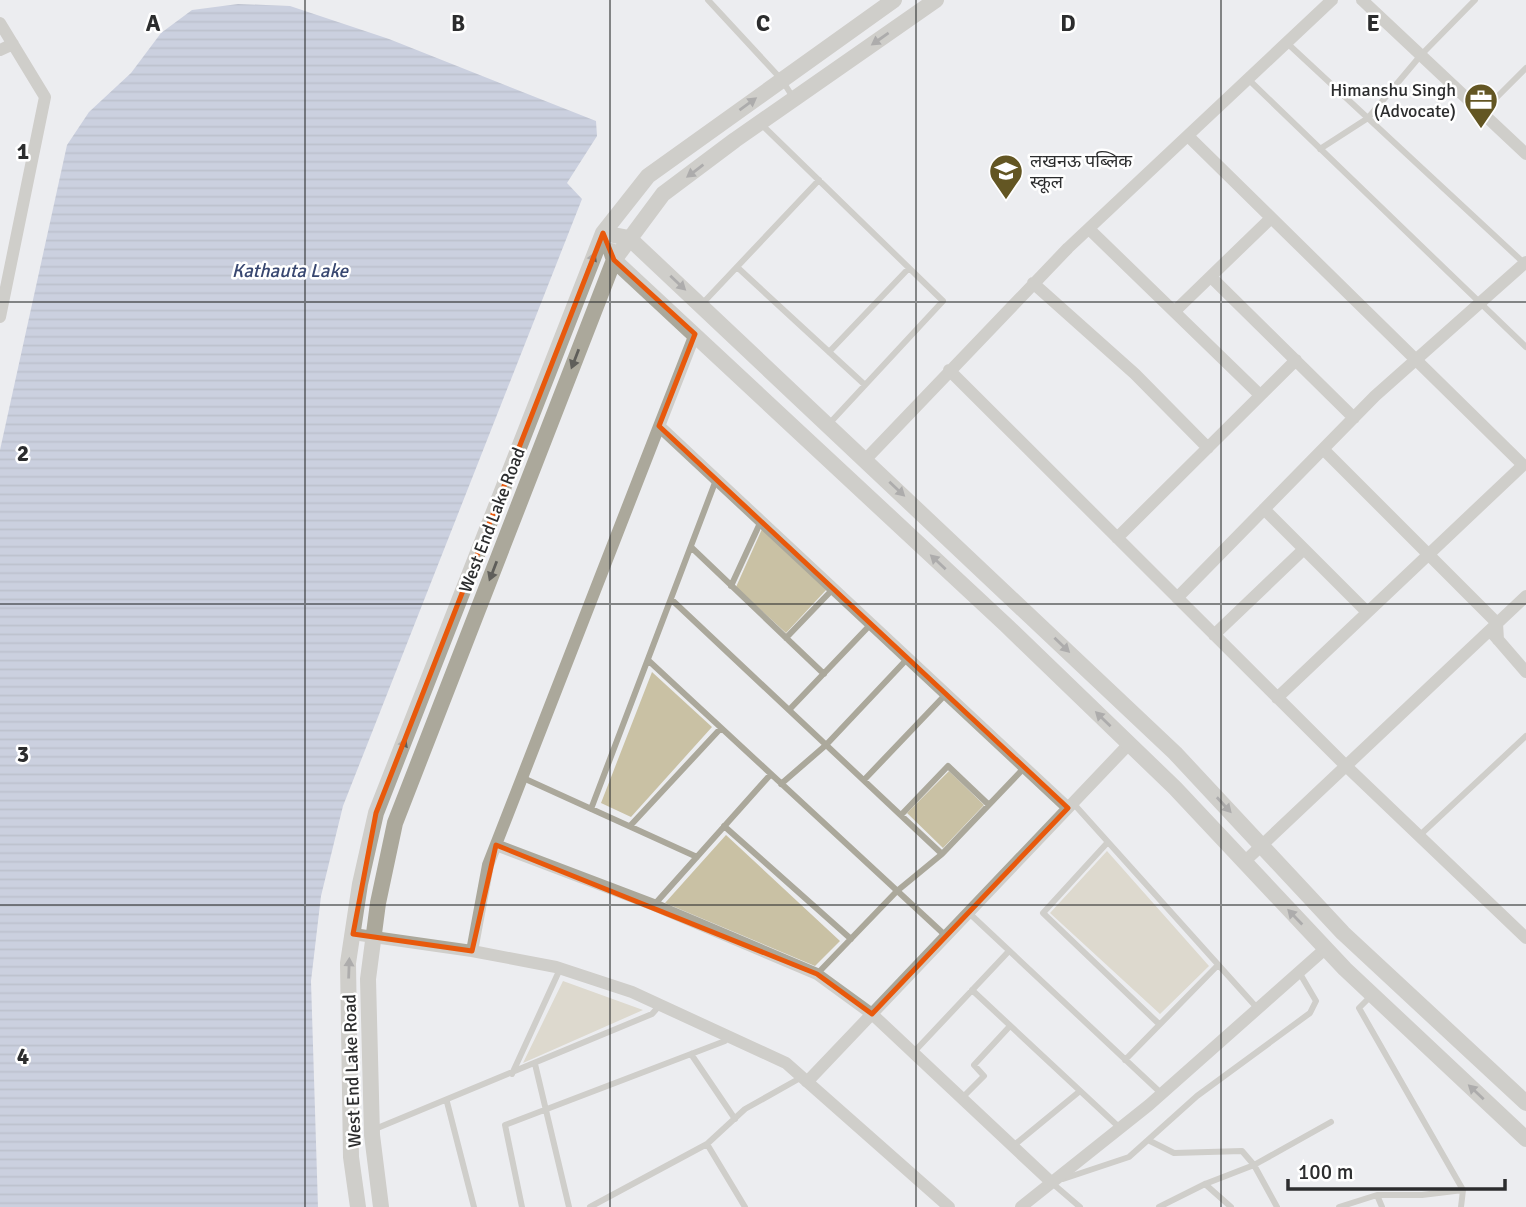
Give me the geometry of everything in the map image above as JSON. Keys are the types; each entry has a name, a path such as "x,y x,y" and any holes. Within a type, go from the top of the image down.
{"street":[{"name":"West End Lake Road","path":"358,1207 351,1157 348,963 360,884 376,813 603,233 648,176 894,0"},
{"name":"West End Lake Road","path":"381,1207 372,1131 368,979 372,937 395,824 614,260 663,194 936,0"},
{"path":"865,460 948,370 1089,229 1332,0"},
{"path":"1362,0 1526,153"},
{"path":"0,23 45,97 0,317"},
{"path":"0,50 13,44"},
{"path":"1188,136 1523,465 1277,698"},
{"path":"1175,311 1271,218"},
{"path":"1089,229 1259,394"},
{"path":"603,233 629,238 701,305 1175,753 1343,933 1526,1103"},
{"path":"603,233 614,260 1175,788 1325,948 1526,1139"},
{"path":"1177,598 1354,418 1525,263"},
{"path":"1211,277 1354,418"},
{"path":"1034,284 1135,374 1208,448"},
{"path":"472,951 488,865 695,334"},
{"path":"1117,538 1296,360"},
{"path":"948,370 1346,766 1526,938"},
{"path":"659,426 1025,768 1070,806"},
{"path":"1323,449 1429,554 1526,672"},
{"path":"1264,509 1367,612"},
{"path":"1214,635 1304,549"},
{"path":"1243,863 1495,631 1526,596"},
{"path":"804,1080 872,1014 1129,744"},
{"path":"496,845 654,905 817,974 872,1014 1051,1182"},
{"path":"353,934 472,951 560,969 632,992 786,1063 949,1207"},
{"path":"1020,1207 1161,1094 1325,948"}],"lane":[{"path":"708,0 782,80 794,99"},
{"path":"1320,149 1368,118 1421,55 1475,0"},
{"path":"1287,43 1525,263"},
{"path":"1482,112 1526,68"},
{"path":"1248,79 1526,346"},
{"path":"760,123 943,301 828,425"},
{"path":"701,305 819,180"},
{"path":"737,267 865,386"},
{"path":"828,352 909,268"},
{"path":"591,809 716,479"},
{"path":"731,586 761,521"},
{"path":"691,547 824,674"},
{"path":"786,638 834,589"},
{"path":"671,600 942,854"},
{"path":"789,710 871,624"},
{"path":"781,784 826,745 908,659"},
{"path":"649,661 946,936"},
{"path":"864,780 946,694"},
{"path":"630,826 721,727"},
{"path":"1419,836 1526,736"},
{"path":"901,815 948,766 989,805"},
{"path":"817,974 897,891 942,854 1025,768"},
{"path":"654,905 771,774"},
{"path":"521,777 697,857"},
{"path":"1070,806 1108,842 1258,1009"},
{"path":"724,826 851,939"},
{"path":"1108,842 1042,913 1159,1024"},
{"path":"968,913 1161,1094"},
{"path":"913,1053 1009,951"},
{"path":"1125,1059 1218,965"},
{"path":"512,1074 560,969"},
{"path":"1051,1182 1129,1157 1197,1096 1310,1013 1316,1001 1299,972"},
{"path":"972,990 1120,1128"},
{"path":"1372,995 1359,1008 1463,1190 1461,1207"},
{"path":"372,1131 447,1102 652,1014 660,1005"},
{"path":"961,1098 984,1076 974,1065 1010,1026"},
{"path":"522,1207 505,1125 725,1041 727,1036"},
{"path":"691,1054 735,1119"},
{"path":"536,1064 569,1207"},
{"path":"590,1207 708,1144 745,1109 804,1080"},
{"path":"1013,1146 1080,1091"},
{"path":"447,1102 474,1207"},
{"path":"1160,1207 1205,1184 1254,1165 1331,1122"},
{"path":"1148,1140 1174,1153 1242,1151 1254,1165 1277,1207"},
{"path":"708,1144 745,1207"},
{"path":"1051,1182 1080,1207"},
{"path":"1205,1184 1231,1207"},
{"path":"1339,1207 1377,1195 1422,1195 1463,1190"},
{"path":"1377,1195 1382,1207"}],"highlighted area":[{"path":"603,233 614,260 695,334 659,426 1068,808 872,1014 817,974 496,845 472,951 353,934 376,813"}],"shaded area":[{"path":"762,529 827,589 786,633 736,587"},
{"path":"652,672 712,727 631,817 601,803"},
{"path":"949,771 984,805 943,848 907,813"},
{"path":"726,835 840,941 815,966 665,903"},
{"path":"1107,851 1209,966 1160,1014 1050,913"},
{"path":"563,981 643,1010 523,1063"}],"water":[{"name":"Kathauta Lake","path":"238,4 290,6 389,39 596,121 597,136 567,183 582,199 343,806 321,896 311,981 318,1207 0,1207 0,450 67,145 89,112 131,73 161,33 192,10"}],"place":[{"name":"Himanshu Singh (Advocate)","path":"1481,130"},
{"name":"लखनऊ पब्लिक स्कूल","path":"1006,201"}]}
